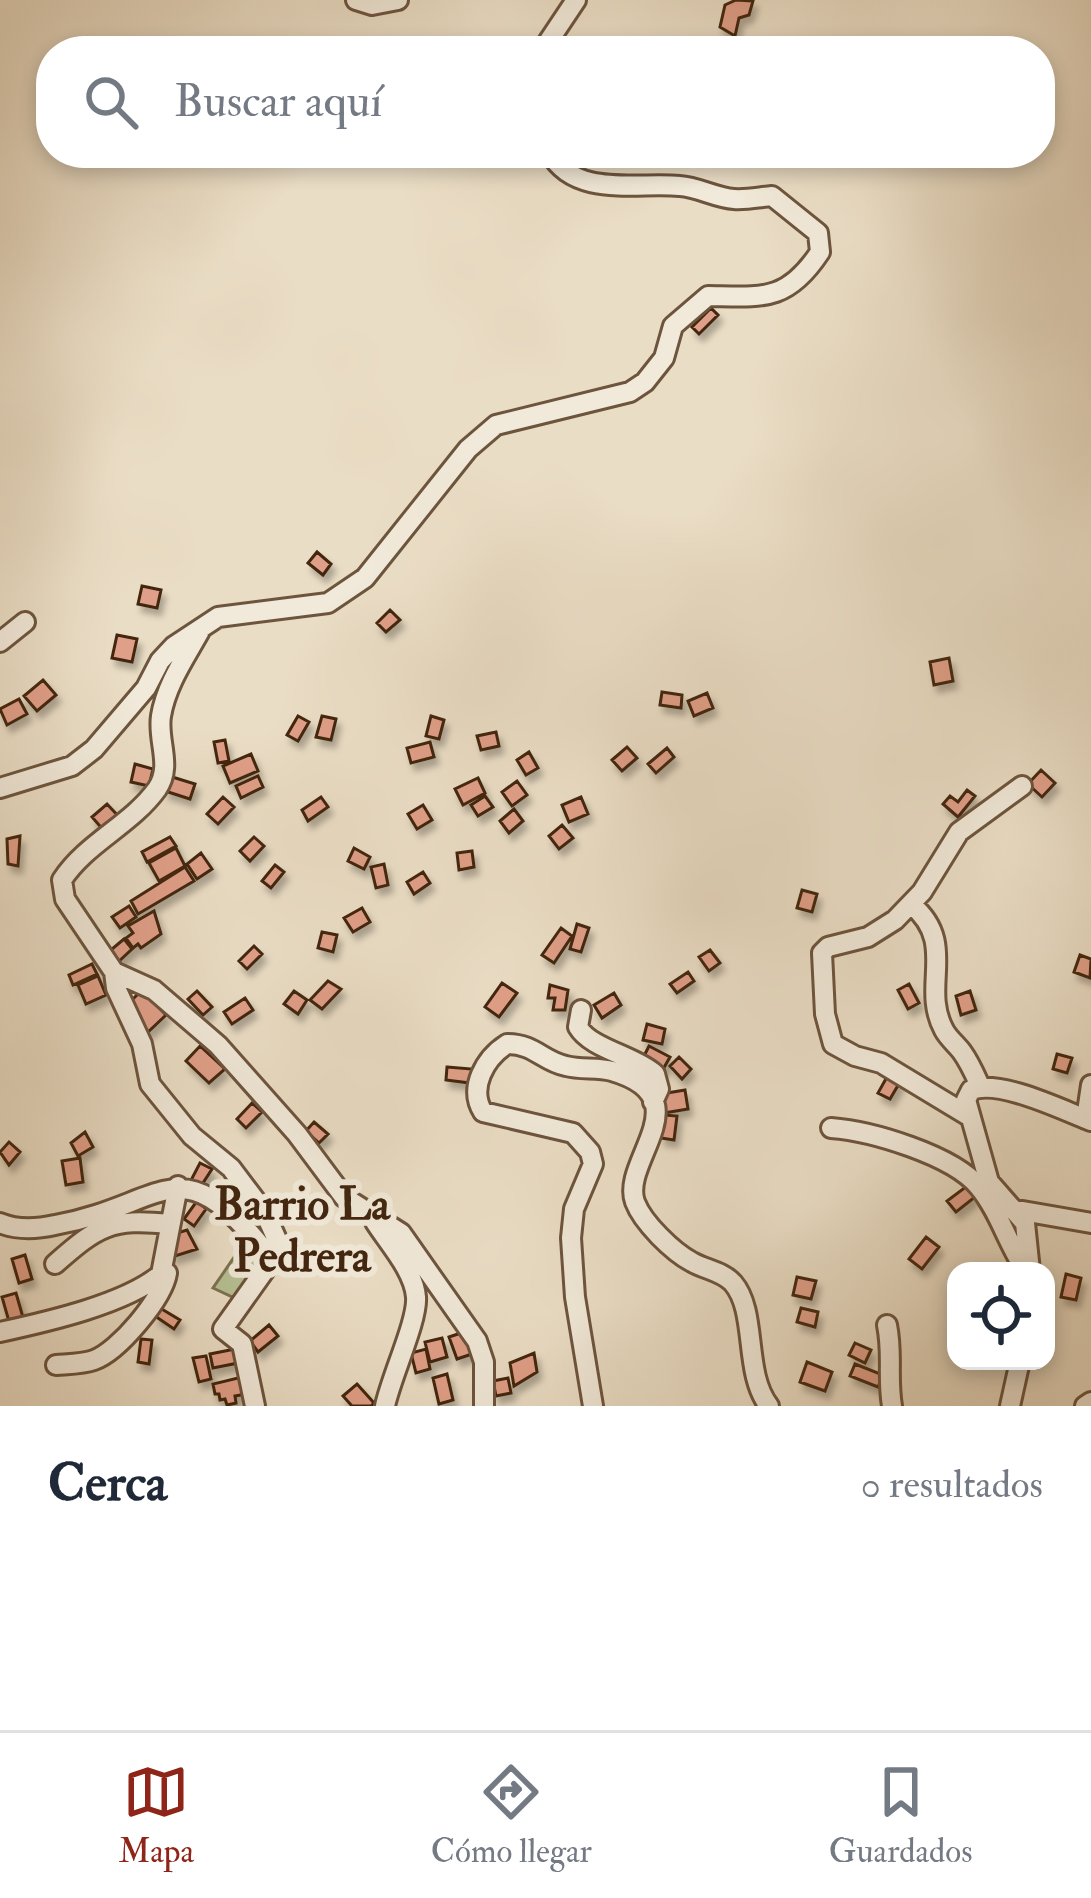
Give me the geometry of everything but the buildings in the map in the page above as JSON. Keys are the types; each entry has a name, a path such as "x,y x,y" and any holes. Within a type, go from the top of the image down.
{"street":[{"path":"356,0 371,5 398,0"},
{"path":"552,36 576,0"},
{"path":"0,788 72,766 107,734 174,646 218,617 328,602 365,578 468,449 496,425 630,392 664,358 673,326 708,296 771,296 806,274 820,252 818,233 772,196 733,200 683,186 608,187 560,168"},
{"path":"0,642 25,622"},
{"path":"202,627 166,694 160,722 165,772 156,789 74,861 62,880 75,917 114,972 116,988 142,1044 150,1084 192,1136 231,1168 266,1213 278,1242 272,1261 223,1329 242,1344 255,1406"},
{"path":"967,1114 881,1063 833,1044 825,1014 822,953 828,947 868,937 911,905 958,832 1022,786"},
{"path":"911,905 934,932 936,999 943,1029 964,1054 980,1087"},
{"path":"114,972 154,990 218,1045 297,1134 344,1197 401,1234 477,1341 484,1362 484,1406"},
{"path":"581,1010 578,1027 584,1038 628,1055 655,1074 655,1125 632,1189 636,1205 686,1259 722,1274 736,1286 757,1380 769,1406"},
{"path":"593,1406 575,1297 571,1238 574,1208 593,1164 590,1152 573,1133 483,1112 476,1090 492,1053 506,1044 518,1044 566,1066 610,1070 640,1086 653,1102"},
{"path":"1028,1262 1024,1223 989,1182 965,1100 971,1090 980,1087 1015,1093 1088,1120 1091,1085"},
{"path":"831,1128 878,1137 958,1170 980,1188 1021,1262"},
{"path":"0,1223 38,1228 76,1222 178,1186 211,1199 272,1261"},
{"path":"0,1333 124,1298 161,1274 178,1186"},
{"path":"1011,1209 1091,1223"},
{"path":"369,1213 405,1268 416,1296 413,1323 385,1406"},
{"path":"55,1264 109,1223 169,1224"},
{"path":"1009,1246 1029,1240"},
{"path":"56,1365 98,1360 124,1337 166,1280 165,1256"},
{"path":"887,1325 892,1406"},
{"path":"1010,1406 1018,1370"}],"green space":[{"path":"237,1253 264,1265 239,1300 213,1288"}],"district":[{"name":"Barrio La Pedrera","path":"302,1231"}]}
